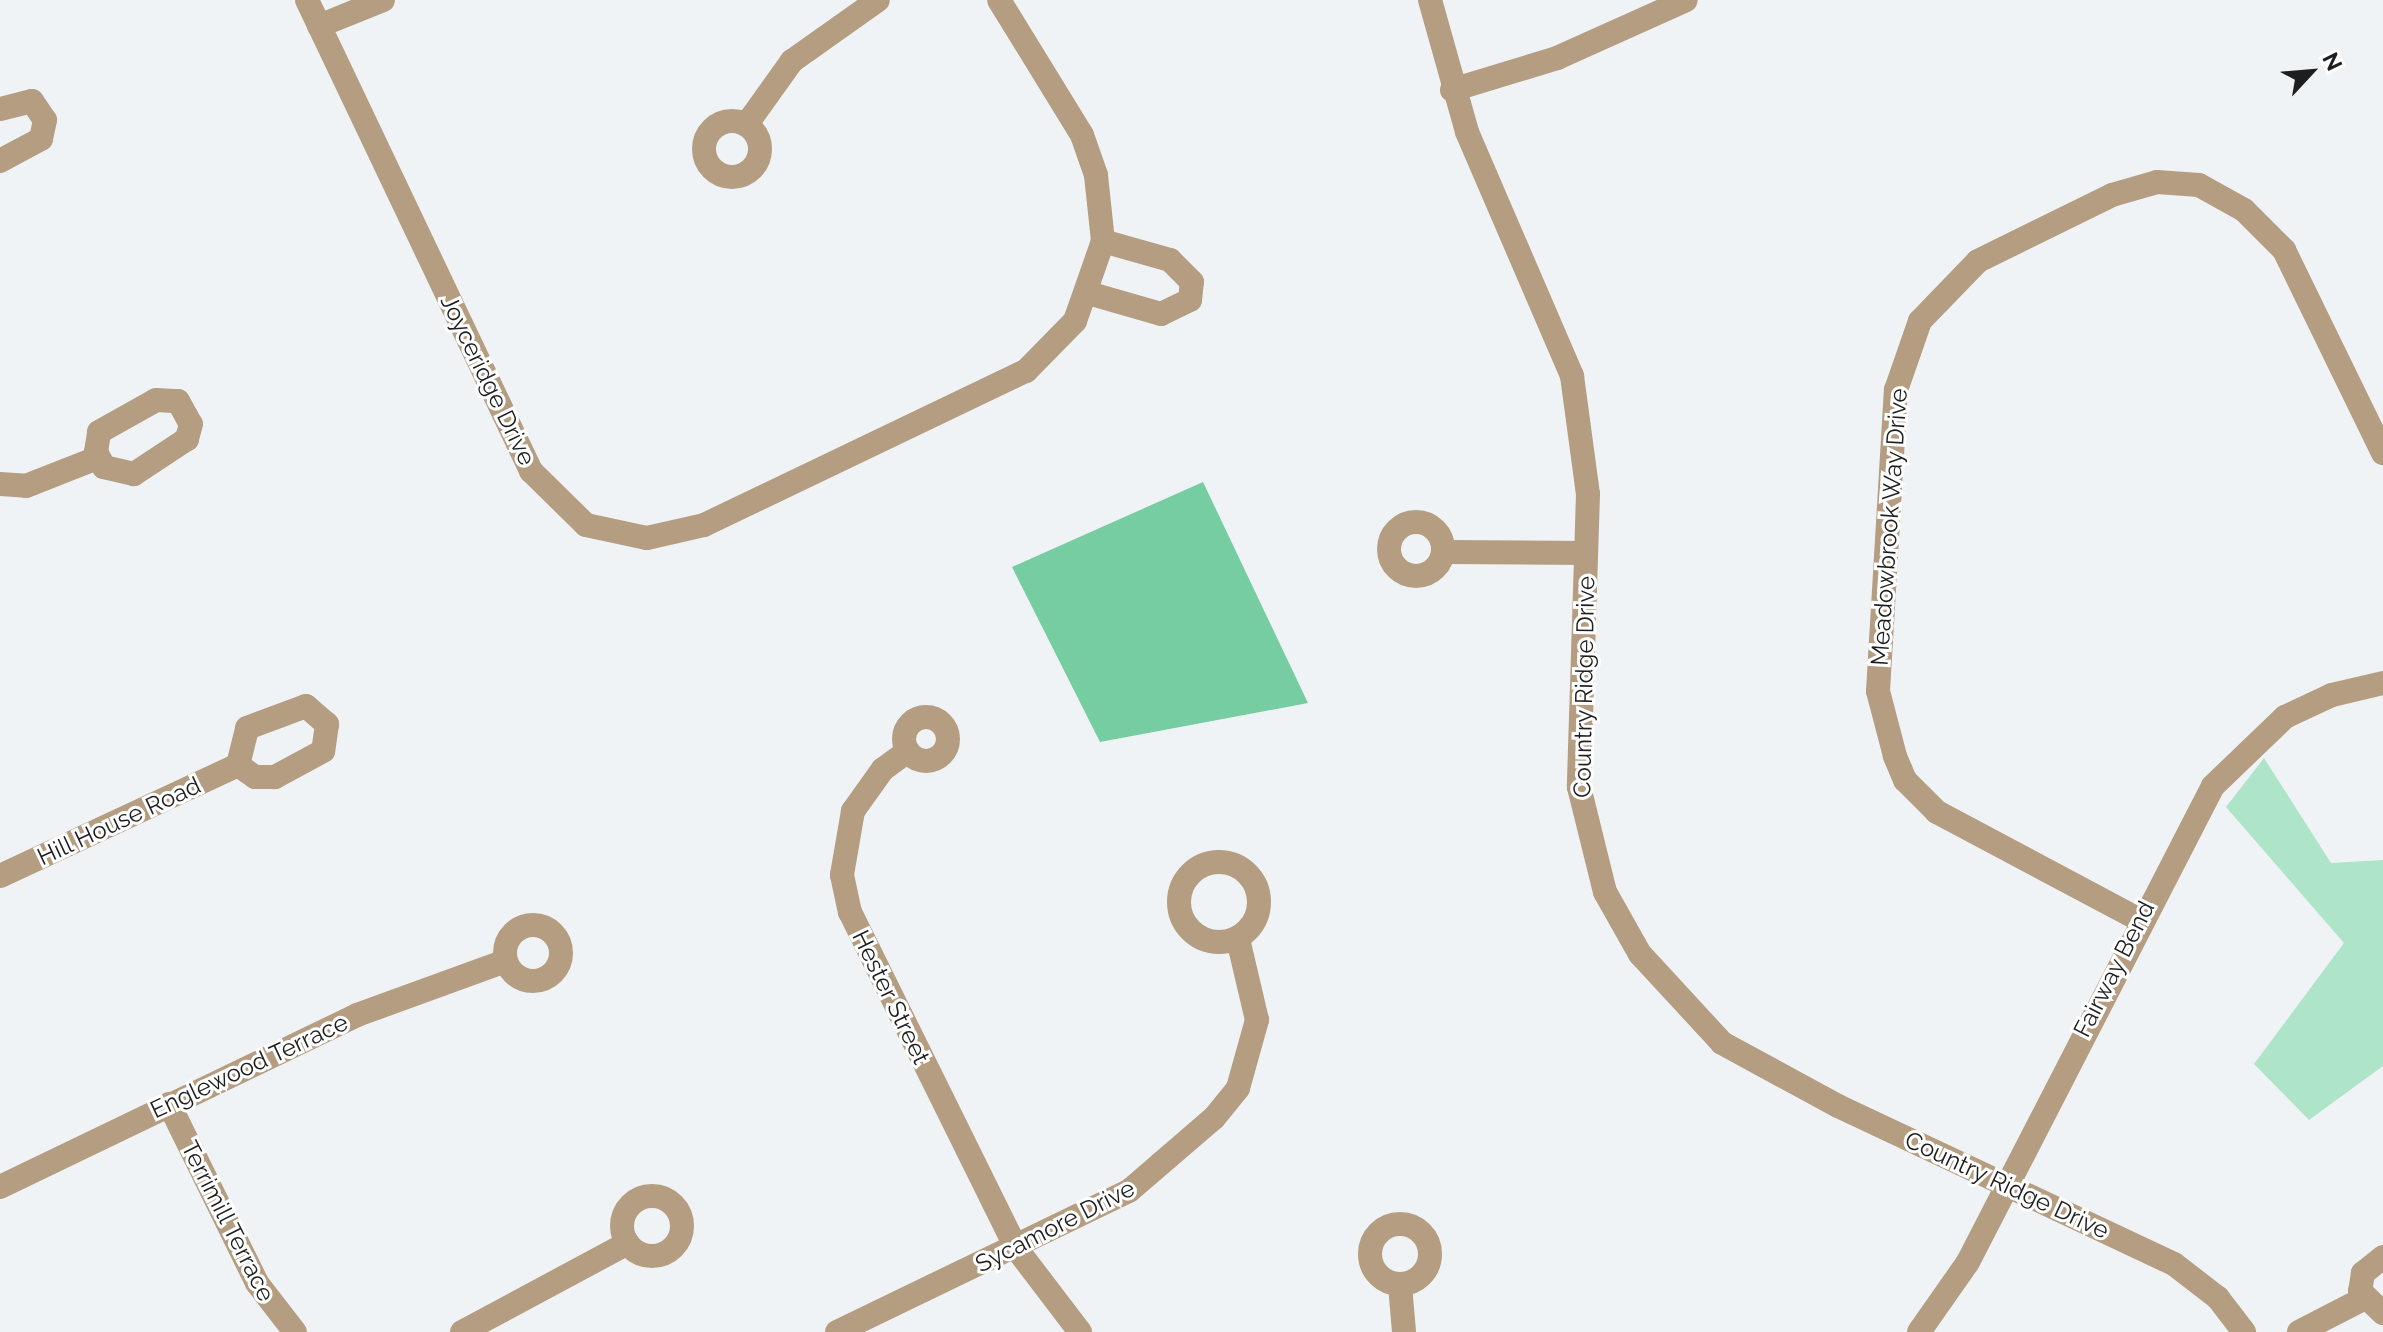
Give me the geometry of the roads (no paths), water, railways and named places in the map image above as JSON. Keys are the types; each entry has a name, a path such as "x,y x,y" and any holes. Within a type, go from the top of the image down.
{"street":[{"name":"Joyceridge Drive","path":"307,0 531,471 586,525 647,538 704,525 1026,371 1075,321 1088,293 1103,241 1096,175 1082,135 999,0"},
{"path":"319,26 383,0"},
{"path":"749,121 792,61 878,0"},
{"name":"Country Ridge Drive","path":"1430,0 1452,90 1565,352 1585,452 1579,787 1605,892 1640,954 1722,1043 2006,1186 2187,1271 2244,1332"},
{"path":"1452,90 1557,58 1686,0"},
{"path":"0,109 32,101 45,120 41,139 0,161"},
{"name":"Meadowbrook Way Drive","path":"2138,919 1937,812 1905,780 1895,756 1878,691 1896,390 1920,321 1978,261 2112,195 2157,182 2199,185 2244,210 2284,250 2383,453"},
{"path":"1088,293 1161,314 1190,300 1192,282 1170,260 1103,241"},
{"path":"0,484 26,486 97,458"},
{"path":"1444,552 1585,553"},
{"name":"Fairway Bend","path":"1919,1332 1968,1262 2138,919 2213,786 2240,753 2309,704 2383,683"},
{"name":"Hester Street","path":"908,751 883,769 853,811 843,851 850,912 1016,1248 1080,1332"},
{"name":"Hill House Road","path":"0,876 238,765"},
{"name":"Sycamore Drive","path":"837,1332 1129,1191 1238,1088 1257,1020 1238,939"},
{"name":"Englewood Terrace","path":"0,1187 357,1015 505,961"},
{"name":"Terrimill Terrace","path":"169,1104 257,1283 295,1332"},
{"path":"462,1332 628,1243"},
{"path":"2299,1332 2373,1306 2363,1273 2383,1257"},
{"path":"1400,1285 1404,1332"}]}
